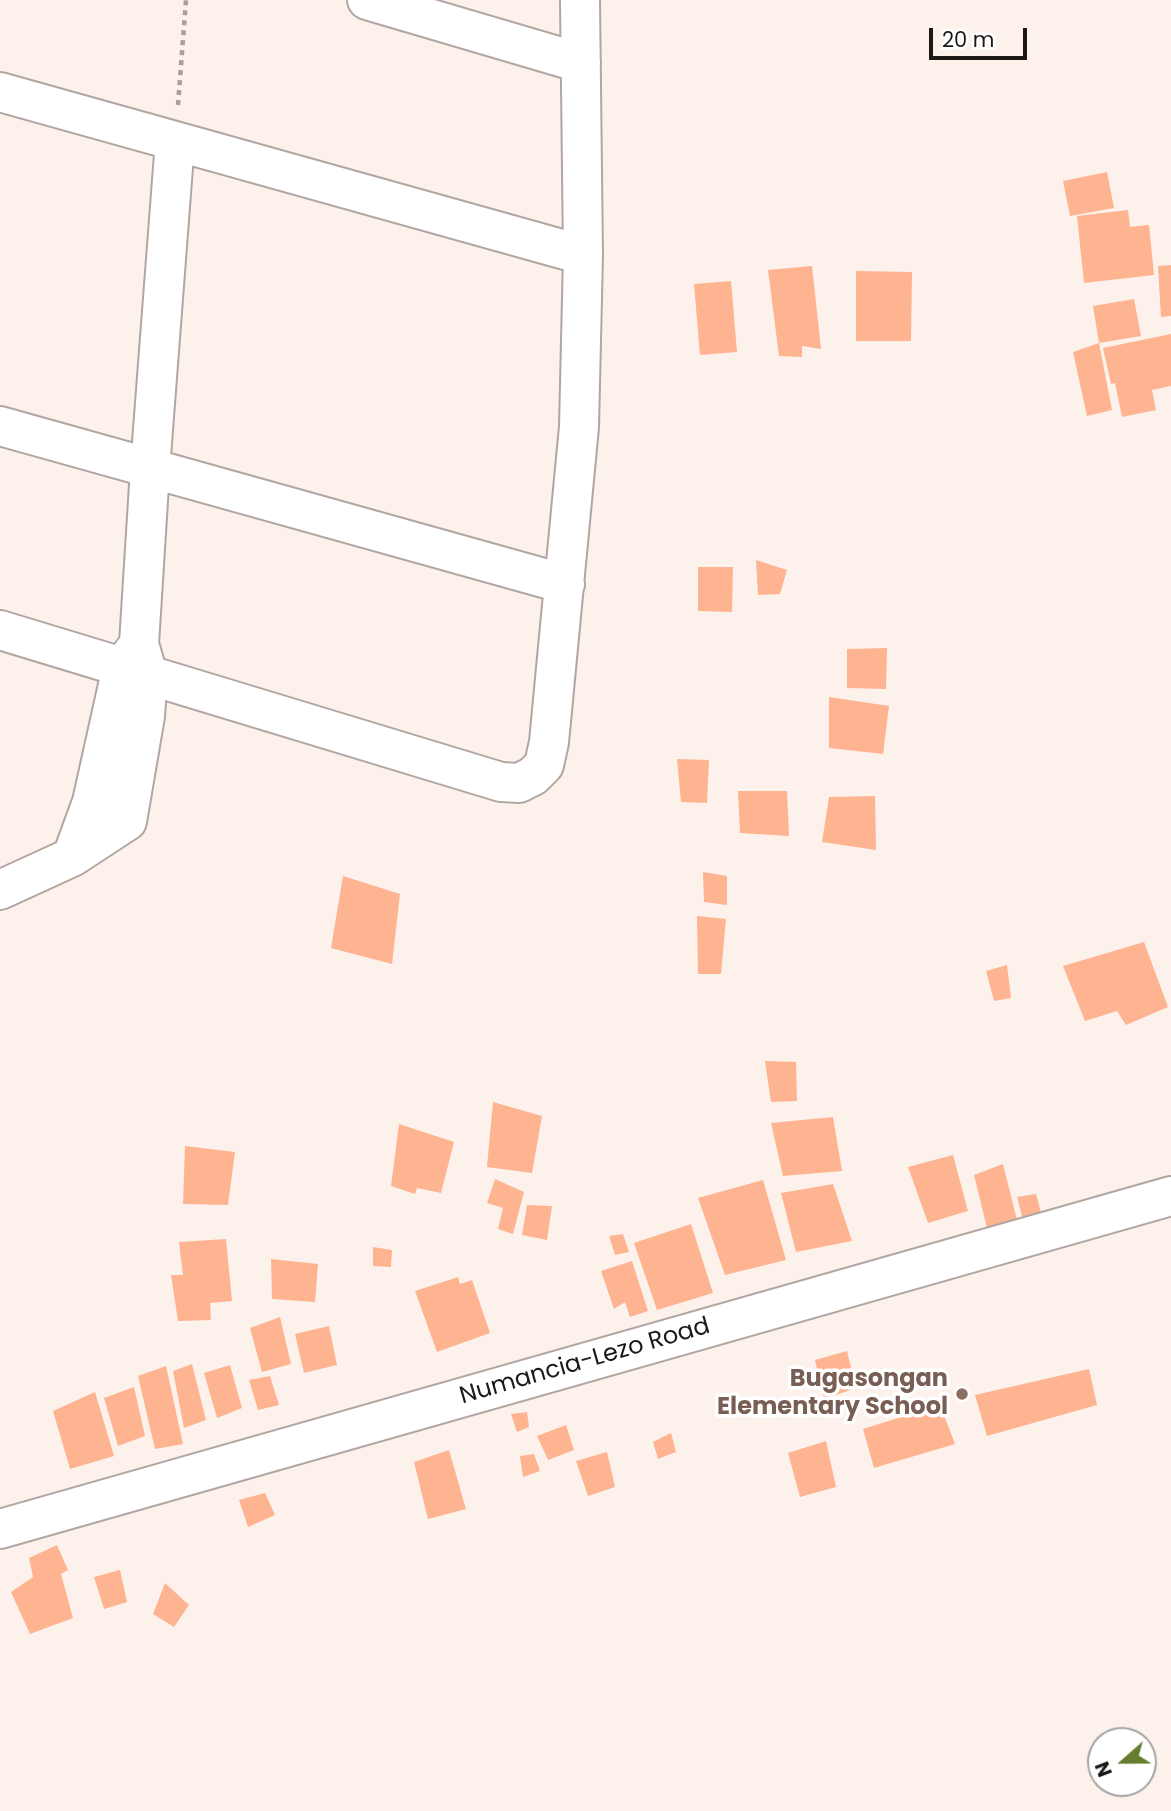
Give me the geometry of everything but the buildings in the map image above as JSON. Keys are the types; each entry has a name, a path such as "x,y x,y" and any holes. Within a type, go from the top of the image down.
{"street":[{"path":"367,0 580,63"},
{"path":"0,629 136,662 501,782 519,783 533,776 544,765 549,742 579,427 583,255 580,0"},
{"path":"0,92 583,255"},
{"path":"0,890 72,857 127,821 145,716 136,662 175,141"},
{"path":"0,426 565,584"},
{"name":"Numancia-Lezo Road","path":"0,1529 1171,1196"}],"path":[{"path":"175,141 186,0"}],"place":[{"name":"Bugasongan Elementary School","path":"962,1394"}]}
